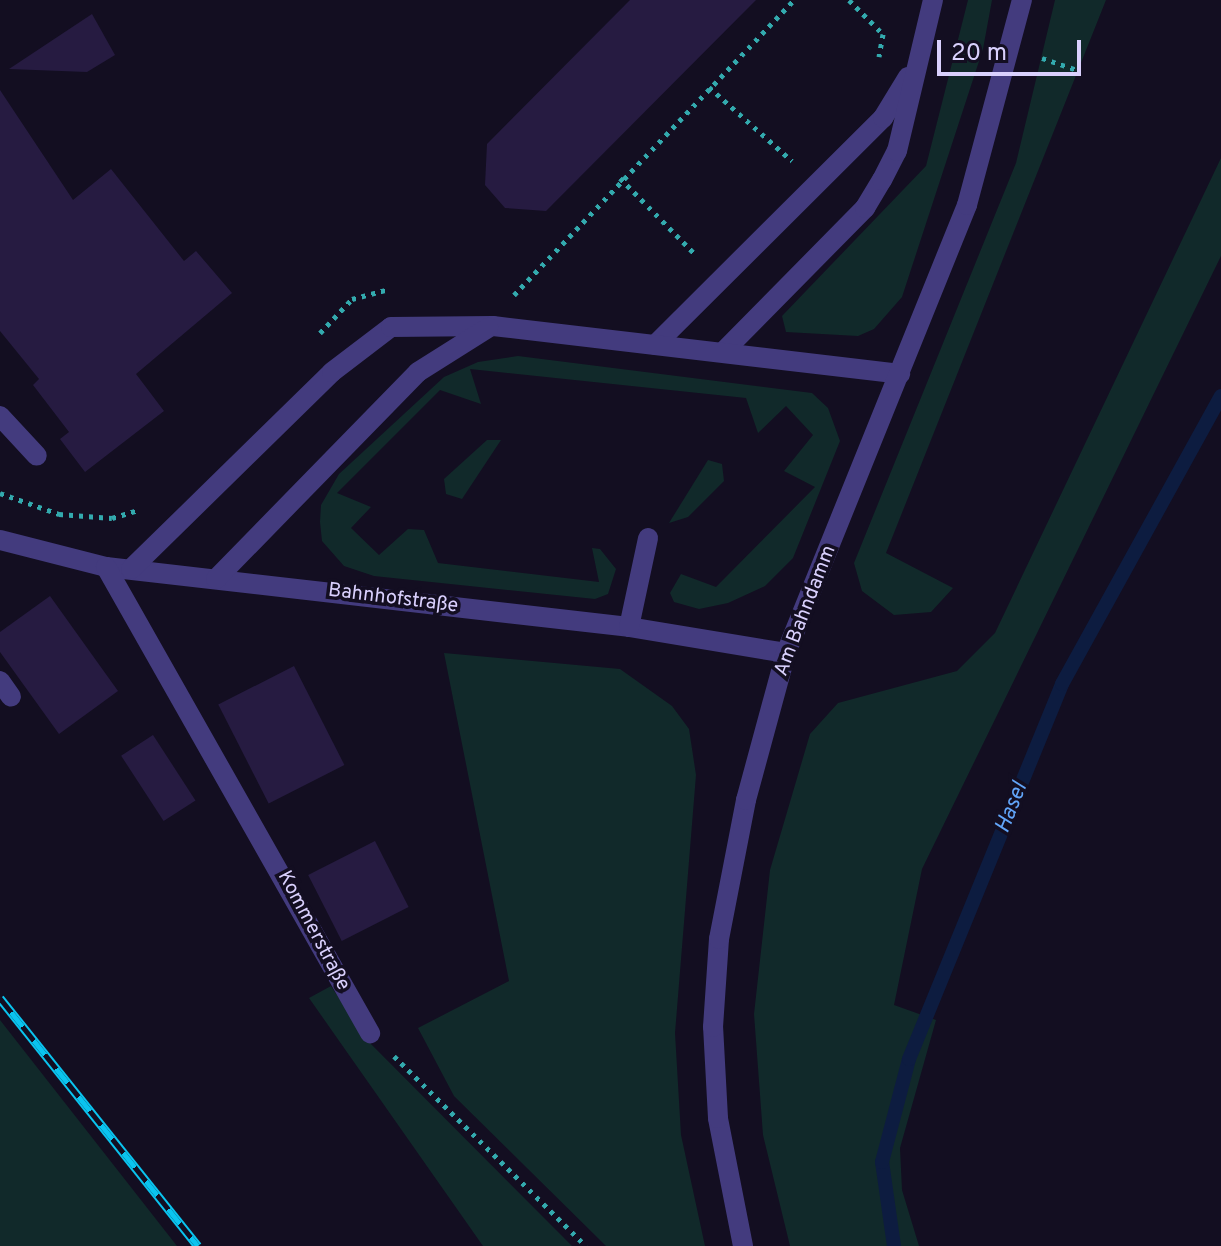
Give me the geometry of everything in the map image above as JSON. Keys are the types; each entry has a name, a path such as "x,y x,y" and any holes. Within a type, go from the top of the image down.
{"street":[{"path":"724,351 865,208 897,151 933,0"},
{"name":"Am Bahndamm","path":"743,1246 718,1118 719,939 746,800 786,653 967,205 1012,51 1022,0"},
{"path":"655,345 883,118 925,41"},
{"path":"131,569 369,340 410,322 493,326 900,374"},
{"path":"216,579 418,372 493,326"},
{"path":"0,416 37,456"},
{"path":"629,627 648,538"},
{"name":"Bahnhofstraße","path":"0,540 106,567 629,627 786,653"},
{"name":"Kommerstraße","path":"106,567 370,1033"}],"path":[{"path":"493,326 554,245 794,0"},
{"path":"883,34 925,41"},
{"path":"1012,51 1080,71"},
{"path":"709,87 800,167"},
{"path":"620,178 705,264"},
{"path":"370,1033 586,1246"}],"green space":[{"path":"968,0 992,0 983,49 902,297 874,329 858,336 786,332 782,316 926,166"},
{"path":"1055,0 1106,0 886,553 953,588 931,612 894,615 862,591 854,563 1016,163"},
{"path":"1221,158 1221,256 922,869 894,1005 936,1020 900,1148 902,1190 919,1246 790,1246 763,1135 754,1014 770,870 810,734 838,703 957,671 995,633"},
{"path":"518,356 812,393 828,408 840,441 793,558 765,586 728,603 699,609 674,602 670,593 681,574 716,587 815,487 784,471 813,435 786,406 758,433 746,398 470,369 481,404 440,390 337,493 371,507 351,528 379,555 408,529 424,530 438,563 599,582 592,548 600,549 616,569 608,594 595,599 374,576 344,566 322,541 320,522 321,505 339,474 444,377 478,362"},
{"path":"487,440 501,440 462,499 446,494 444,479"},
{"path":"708,460 722,464 724,481 688,517 669,523"},
{"path":"444,653 620,669 672,706 689,729 696,775 675,1033 681,1135 705,1246 606,1246 454,1096 418,1028 509,981"},
{"path":"331,986 364,1037 572,1246 483,1246 309,998"},
{"path":"0,1020 177,1246 0,1246"}],"building":[{"path":"630,0 756,0 546,211 505,208 485,185 487,144"},
{"path":"92,14 115,55 87,72 9,69"},
{"path":"0,90 73,200 111,169 184,261 196,251 232,293 136,374 164,411 85,472 60,439 69,432 33,385 39,379 0,331"},
{"path":"50,596 118,691 59,734 0,652 0,632"},
{"path":"294,666 344,765 269,803 218,705"},
{"path":"153,735 195,800 164,821 121,756"},
{"path":"375,841 409,907 342,941 308,875"}],"waterway":[{"name":"Hasel","path":"894,1246 882,1162 909,1059 1062,684 1221,396"}],"railway":[{"path":"0,998 198,1246"}]}
